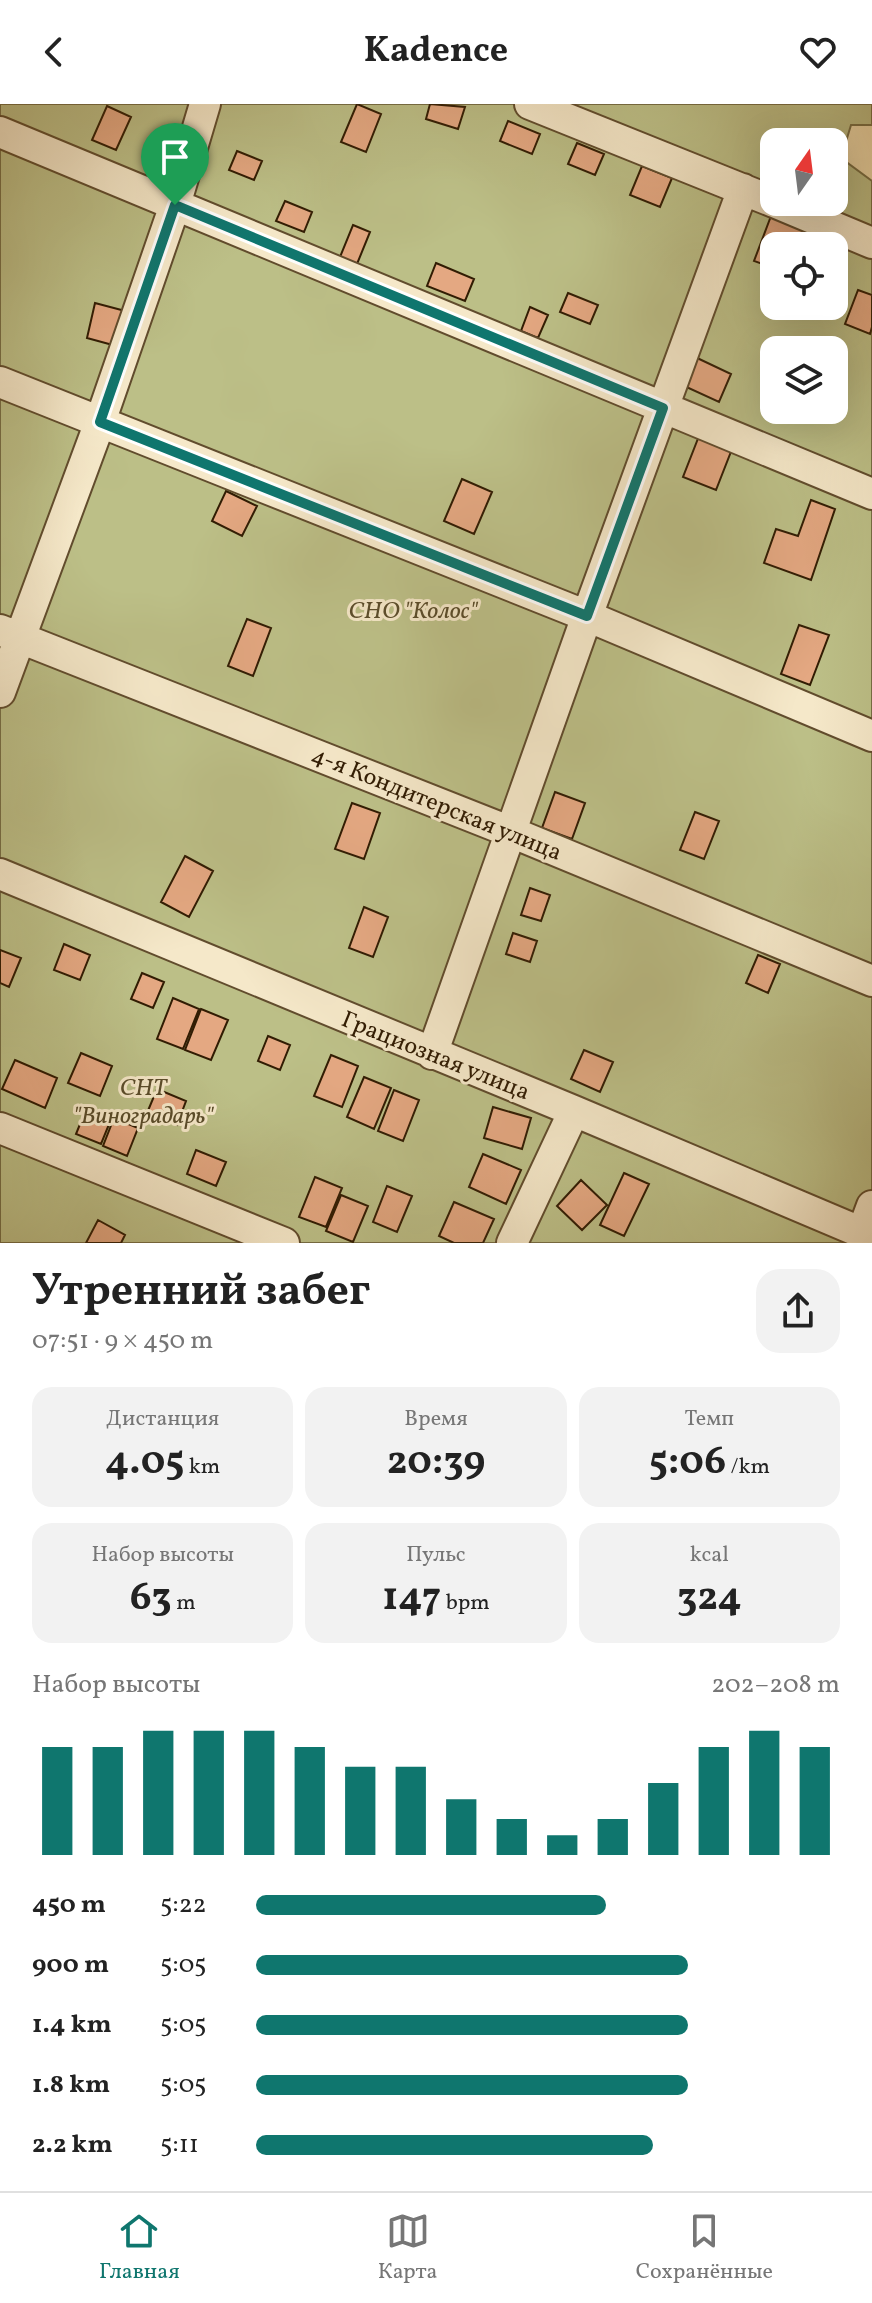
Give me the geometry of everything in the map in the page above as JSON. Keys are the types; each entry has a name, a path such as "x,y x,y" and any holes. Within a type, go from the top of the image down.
{"street":[{"path":"0,692 9,634 100,422 175,205 205,104"},
{"path":"530,104 760,196"},
{"path":"0,132 872,494"},
{"path":"432,1054 743,189"},
{"path":"807,216 872,243"},
{"path":"0,382 587,616 872,736"},
{"name":"4-я Кондитерская улица","path":"9,634 511,832 872,981"},
{"name":"Грациозная улица","path":"0,874 432,1054 869,1225"},
{"path":"512,1243 574,1111"},
{"path":"0,1128 284,1243"}],"green space":[{"name":"СНО \"Колос\"","path":"0,104 872,104 872,125 851,125 848,135 848,128 760,128 760,216 848,216 848,163 872,181 872,1243 0,1243"}],"building":[{"path":"357,104 381,114 366,152 341,142"},
{"path":"430,104 465,107 458,129 426,119"},
{"path":"107,106 131,117 116,150 92,140"},
{"path":"508,121 540,134 532,154 500,141"},
{"path":"577,143 604,154 595,175 568,164"},
{"path":"237,151 262,161 254,180 229,170"},
{"path":"642,166 672,178 660,207 630,195"},
{"path":"285,201 312,212 304,232 276,221"},
{"path":"771,216 804,229 803,232 765,232"},
{"path":"353,225 370,232 357,264 340,257"},
{"path":"760,245 760,263 754,261"},
{"path":"436,263 474,279 465,301 427,286"},
{"path":"858,290 872,295 870,334 845,324"},
{"path":"568,293 598,305 590,324 560,312"},
{"path":"95,303 129,312 120,347 87,338"},
{"path":"530,307 548,315 538,338 521,331"},
{"path":"695,357 731,374 719,402 682,385"},
{"path":"699,436 732,449 716,490 683,477"},
{"path":"462,479 492,492 474,534 444,521"},
{"path":"226,491 257,506 242,536 212,521"},
{"path":"811,500 835,509 811,580 764,563 776,529 798,536"},
{"path":"247,619 271,628 253,676 228,666"},
{"path":"799,625 829,635 810,685 781,674"},
{"path":"555,792 585,803 572,839 542,828"},
{"path":"352,803 380,813 364,859 335,849"},
{"path":"695,812 719,821 704,859 680,850"},
{"path":"185,856 213,871 189,917 161,902"},
{"path":"530,888 550,895 541,921 521,915"},
{"path":"364,907 388,917 373,957 349,948"},
{"path":"513,933 537,941 530,962 506,954"},
{"path":"64,944 90,955 80,980 54,970"},
{"path":"0,950 21,958 9,987 0,983"},
{"path":"758,955 780,964 768,993 746,983"},
{"path":"142,973 164,982 153,1008 131,999"},
{"path":"173,998 199,1009 183,1049 157,1039"},
{"path":"201,1009 228,1020 211,1060 185,1050"},
{"path":"268,1036 290,1045 280,1070 258,1061"},
{"path":"584,1050 613,1062 600,1092 571,1079"},
{"path":"81,1053 112,1066 100,1096 68,1083"},
{"path":"331,1055 358,1066 342,1107 314,1096"},
{"path":"15,1060 57,1078 45,1108 2,1089"},
{"path":"364,1077 391,1088 374,1129 347,1117"},
{"path":"157,1089 186,1101 177,1125 147,1113"},
{"path":"394,1090 419,1100 403,1141 378,1131"},
{"path":"87,1107 112,1117 101,1144 76,1134"},
{"path":"493,1107 531,1118 522,1149 484,1138"},
{"path":"114,1118 138,1128 127,1156 103,1146"},
{"path":"196,1150 226,1162 216,1186 187,1174"},
{"path":"483,1154 521,1170 506,1204 469,1187"},
{"path":"624,1173 649,1184 624,1236 600,1225"},
{"path":"315,1177 342,1188 326,1227 299,1217"},
{"path":"581,1180 607,1205 582,1230 557,1206"},
{"path":"387,1186 412,1196 397,1232 373,1222"},
{"path":"341,1195 368,1206 353,1242 326,1231"},
{"path":"454,1202 494,1219 483,1243 454,1243 439,1236"},
{"path":"98,1220 125,1235 121,1243 86,1243"}],"route":[{"path":"175,205 663,408 587,616 100,422 175,205"}],"park label":[{"name":"СНТ \"Виноградарь\"","path":"143,1101"}]}
